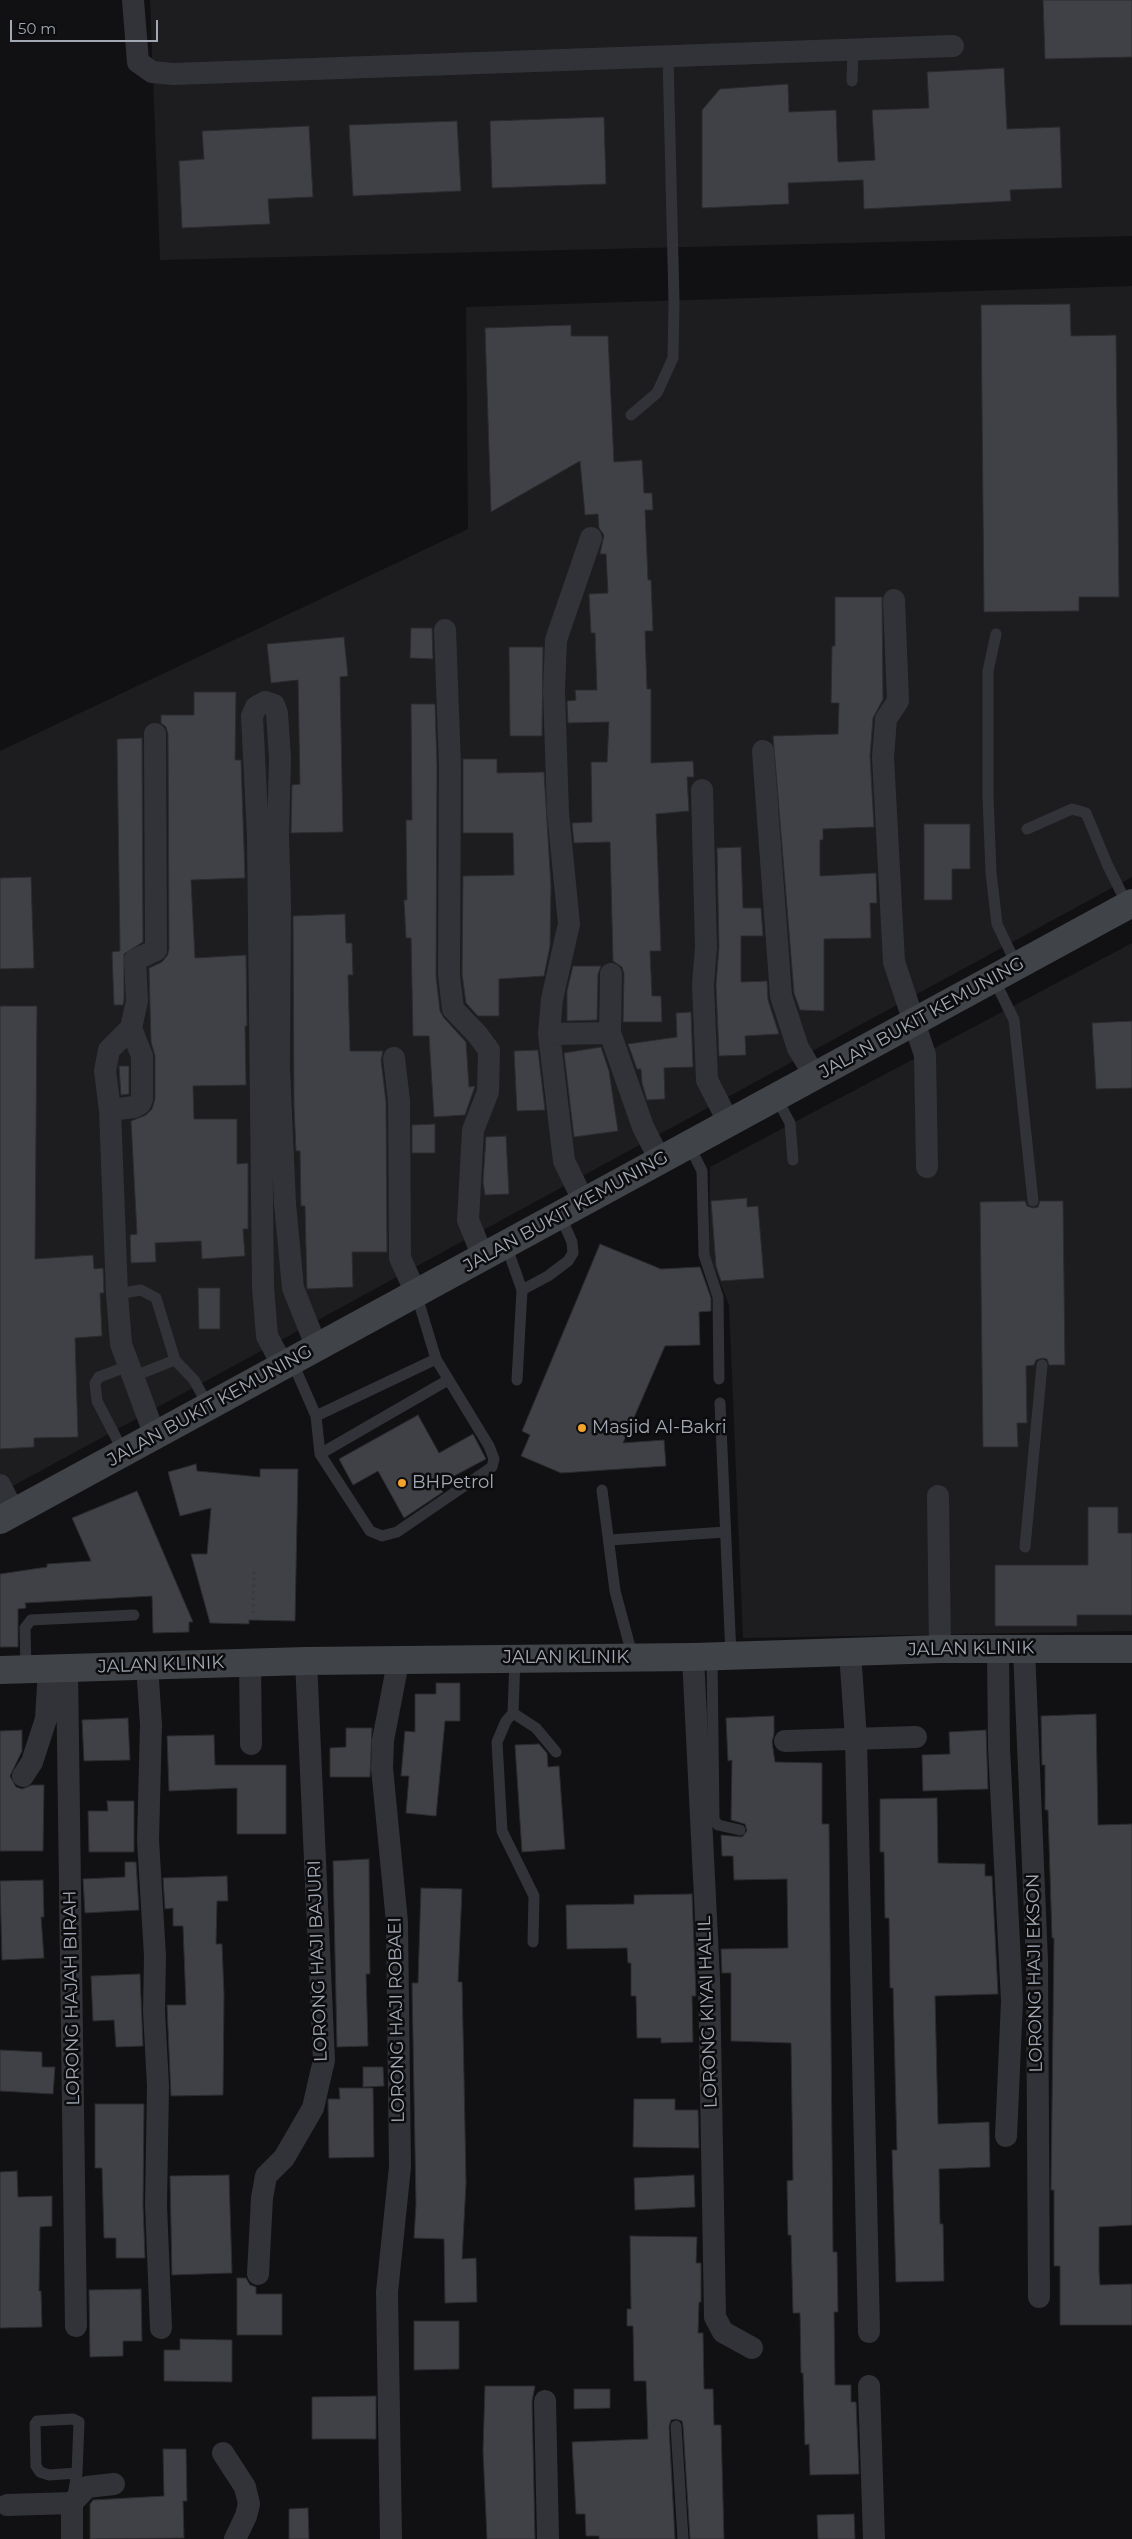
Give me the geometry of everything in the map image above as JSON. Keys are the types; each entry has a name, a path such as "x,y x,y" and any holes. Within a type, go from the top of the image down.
{"main road":[{"name":"JALAN BUKIT KEMUNING","path":"7,1516 1130,904"},
{"name":"JALAN KLINIK","path":"35,1670 250,1662 633,1658 940,1649 1132,1648"}],"street":[{"path":"133,0 138,62 152,72 173,74 953,46"},
{"path":"584,1202 564,1160 549,1034 552,999 569,924 558,813 554,690 556,640 591,538"},
{"path":"894,600 898,701 886,720 883,757 894,962 916,1021 925,1056 927,1167"},
{"path":"445,630 450,766 449,975 453,1009 477,1034 489,1050 488,1092 473,1130 468,1220 494,1251"},
{"path":"155,734 156,950 135,960 137,1001 131,1028 109,1050 105,1071 110,1110 116,1294 121,1344 155,1436"},
{"path":"763,751 781,996 798,1048 814,1076"},
{"path":"702,790 706,947 703,985 708,1080 728,1123"},
{"path":"287,1363 267,1336 264,1316 268,836 280,904 279,1069 285,1204 293,1288 317,1348"},
{"path":"611,974 610,1033 643,1126 660,1160"},
{"path":"110,1110 134,1107 140,1104 142,1099 142,1056 131,1028"},
{"path":"549,1034 610,1033"},
{"path":"394,1058 400,1101 400,1258 416,1294"},
{"path":"0,1486 7,1516"},
{"path":"938,1496 940,1649"},
{"path":"998,1649 999,1748 1012,2001 1006,2136"},
{"name":"LORONG HAJI EKSON","path":"1024,1649 1037,1962 1039,2297"},
{"path":"850,1652 856,1739 868,2332"},
{"name":"LORONG KIYAI HALIL","path":"712,1656 709,1978 715,2317 723,2332 752,2348"},
{"name":"LORONG HAJI ROBAEI","path":"391,2539 387,2292 400,2168 400,2138 397,1922 382,1768 383,1740 396,1672 395,1660"},
{"name":"LORONG HAJI BAJURI","path":"258,2274 262,2198 266,2176 284,2158 313,2108 324,2060 306,1661"},
{"path":"250,1662 251,1744"},
{"path":"147,1665 151,1725 148,1840 155,1956 154,2011 158,2086 156,2205 161,2328"},
{"path":"23,1776 32,1762 46,1719 35,1670"},
{"name":"LORONG HAJAH BIRAH","path":"35,1670 76,2326"},
{"path":"785,1741 916,1737"},
{"path":"868,2386 874,2539"},
{"path":"545,2401 548,2539"},
{"path":"223,2453 246,2487 249,2504 246,2516 235,2539"},
{"path":"3,2509 72,2503 87,2487 114,2484"},
{"path":"72,2503 72,2539"}],"lane":[{"path":"852,81 853,49"},
{"path":"631,415 658,393 672,358 674,302 668,56"},
{"path":"996,634 988,671 988,796 991,873 997,924 1017,966"},
{"path":"1027,830 1072,810 1086,813 1108,866 1130,904"},
{"path":"994,979 1006,1002 1015,1027 1033,1201"},
{"path":"776,1097 790,1123 793,1160"},
{"path":"689,1145 702,1172 704,1255 718,1297 719,1379"},
{"path":"522,1290 548,1276 568,1261 573,1253 572,1242 560,1215"},
{"path":"494,1251 522,1290 517,1380"},
{"path":"116,1294 141,1290 156,1298 175,1360 194,1380 209,1407"},
{"path":"287,1363 316,1416 320,1454 370,1531 382,1536 397,1532 492,1467 494,1459 489,1446 436,1359 416,1294"},
{"path":"316,1416 436,1359"},
{"path":"124,1453 97,1401 95,1383 99,1376 175,1360"},
{"path":"1025,1547 1042,1365"},
{"path":"320,1454 448,1380"},
{"path":"720,1402 726,1532 712,1656 714,1820 718,1825 740,1830"},
{"path":"602,1490 616,1591 633,1658"},
{"path":"610,1540 726,1532"},
{"path":"35,1670 25,1628 31,1620 134,1615"},
{"path":"515,1658 513,1713 506,1721 496,1742 502,1831 534,1896 533,1942"},
{"path":"513,1713 536,1728 556,1752"},
{"path":"72,2503 78,2473 79,2422 73,2419 37,2420 35,2424 36,2466 40,2472 49,2475 78,2473"},
{"path":"676,2426 683,2539"}],"path":[{"path":"253,1613 254,1567"}],"shaded area":[{"path":"150,0 1132,0 1132,236 160,260"},
{"path":"1132,286 1132,877 0,1493 0,751 468,529 466,307"},
{"path":"1132,943 1132,1631 743,1638 729,1305 709,1255 710,1167"}],"building":[{"path":"1043,0 1132,0 1132,57 1045,59"},
{"path":"1004,68 1007,129 1060,127 1062,188 1010,190 1011,201 864,209 863,180 788,183 789,204 702,208 702,110 720,89 788,84 789,112 836,110 838,162 875,160 872,110 929,108 927,72"},
{"path":"604,117 606,184 492,188 490,121"},
{"path":"457,121 461,191 353,196 349,125"},
{"path":"309,126 313,197 268,199 270,224 182,228 179,161 204,159 202,131"},
{"path":"1070,304 1071,336 1116,335 1119,597 1079,597 1079,611 984,612 981,305"},
{"path":"571,325 571,336 608,336 614,462 642,460 644,493 652,493 653,510 645,510 648,580 651,580 653,631 645,631 647,689 651,689 651,763 693,761 694,777 687,777 689,811 656,814 661,951 650,951 652,996 661,996 662,1022 623,1022 624,974 622,967 613,961 610,842 574,843 572,823 592,822 591,762 607,762 609,722 568,723 567,701 576,700 575,690 597,690 595,633 591,633 589,594 608,593 606,554 600,554 604,535 599,528 598,514 585,515 580,461 491,512 485,328"},
{"path":"835,597 882,597 883,699 873,718 870,756 874,827 823,829 823,840 820,840 820,876 876,873 877,903 870,903 871,938 824,939 824,1011 800,1010 794,993 773,736 838,734 839,703 831,703 832,646 835,646"},
{"path":"411,628 432,628 433,659 410,658"},
{"path":"344,637 348,676 340,677 343,832 291,833 292,785 300,784 298,680 271,683 267,644"},
{"path":"509,647 543,647 542,736 510,736"},
{"path":"194,692 236,692 235,760 241,760 245,878 191,880 195,958 246,955 247,1026 245,1026 246,1085 193,1086 194,1119 237,1119 237,1164 248,1163 248,1229 243,1229 245,1256 202,1259 201,1241 155,1243 156,1262 131,1263 130,1235 137,1234 131,1121 146,1115 152,1109 155,1099 155,1056 151,1042 149,968 162,962 169,950 168,734 166,727 161,723 161,715 194,715"},
{"path":"411,704 435,704 437,766 436,976 440,1011 466,1042 469,1087 475,1086 465,1115 434,1117 429,1036 413,1036 411,938 406,938 404,900 407,900 406,820 412,820"},
{"path":"142,738 143,942 124,954 124,1000 123,1005 114,1005 112,952 120,951 117,739"},
{"path":"463,759 497,759 497,773 544,772 551,886 550,946 544,976 499,979 499,1016 478,1016 466,1003 462,974 463,876 514,875 513,833 463,833"},
{"path":"924,824 970,824 970,869 952,869 952,900 924,900"},
{"path":"741,847 743,908 761,908 763,936 741,936 741,982 767,981 768,1000 779,1034 745,1036 746,1055 719,1056 716,985 719,947 717,848"},
{"path":"31,877 34,968 0,969 0,878"},
{"path":"345,914 346,943 352,943 353,975 348,975 350,1051 383,1051 381,1060 386,1102 387,1252 352,1252 353,1287 307,1289 305,1206 301,1206 300,1151 296,1151 294,1105 293,916"},
{"path":"573,966 601,966 598,974 597,1020 567,1021 567,991"},
{"path":"0,1006 37,1006 35,1259 93,1255 94,1269 103,1268 104,1293 100,1293 102,1336 75,1338 78,1437 34,1438 34,1447 0,1449"},
{"path":"691,1012 693,1067 664,1068 665,1099 647,1100 642,1083 641,1069 637,1069 628,1044 677,1037 676,1013"},
{"path":"1132,1021 1132,1088 1096,1089 1092,1023"},
{"path":"601,1047 609,1071 618,1131 574,1137 564,1053"},
{"path":"538,1050 545,1110 517,1111 514,1051"},
{"path":"119,1066 129,1066 129,1094 121,1095"},
{"path":"435,1124 435,1153 412,1153 412,1125"},
{"path":"506,1136 509,1194 485,1195 483,1182 486,1137"},
{"path":"747,1198 747,1207 758,1206 764,1278 721,1281 716,1266 711,1201"},
{"path":"1025,1201 1027,1206 1033,1208 1038,1207 1040,1201 1063,1201 1065,1365 1049,1365 1047,1359 1042,1358 1036,1360 1034,1365 1026,1366 1027,1423 1017,1423 1018,1447 983,1447 980,1202"},
{"path":"600,1244 661,1269 700,1267 711,1298 711,1311 699,1312 700,1345 665,1346 623,1443 664,1440 666,1466 561,1473 521,1456 530,1435 522,1431"},
{"path":"198,1288 220,1288 220,1329 199,1329"},
{"path":"418,1415 439,1453 473,1434 486,1459 439,1484 443,1492 404,1518 378,1471 353,1485 339,1459"},
{"path":"196,1464 197,1471 260,1477 260,1469 298,1469 295,1621 249,1620 249,1624 210,1623 191,1554 207,1554 211,1508 180,1516 168,1472"},
{"path":"137,1491 193,1622 189,1622 189,1632 153,1633 152,1596 25,1603 26,1608 18,1609 18,1647 0,1647 0,1574 47,1567 47,1564 91,1561 72,1518"},
{"path":"1088,1507 1118,1507 1118,1533 1132,1533 1132,1615 1077,1615 1077,1626 995,1626 995,1565 1088,1565"},
{"path":"436,1683 460,1683 460,1721 445,1721 436,1816 406,1813 409,1776 401,1776 405,1731 415,1732 415,1694 436,1694"},
{"path":"1096,1714 1098,1825 1132,1824 1132,2225 1099,2227 1099,2271 1100,2285 1132,2284 1132,2325 1060,2325 1060,2266 1054,2266 1054,2190 1051,2190 1054,1938 1052,1938 1048,1810 1045,1810 1045,1765 1042,1765 1041,1716"},
{"path":"774,1716 772,1742 775,1762 822,1763 822,1824 829,1824 833,2252 837,2252 838,2312 834,2312 835,2385 851,2385 851,2402 856,2402 859,2474 810,2475 809,2444 805,2445 800,2313 793,2313 791,2235 788,2235 787,2181 793,2180 791,2043 731,2041 731,1973 722,1973 721,1949 788,1948 787,1879 734,1880 733,1856 722,1856 721,1835 742,1837 747,1831 745,1824 731,1820 732,1760 728,1761 726,1718"},
{"path":"128,1718 130,1760 84,1761 82,1720"},
{"path":"346,1728 372,1728 370,1777 330,1777 330,1748 346,1747"},
{"path":"22,1730 22,1751 10,1776 16,1787 22,1789 32,1785 44,1785 43,1851 0,1851 0,1731"},
{"path":"986,1730 988,1789 923,1791 922,1755 950,1754 949,1732"},
{"path":"214,1735 215,1765 286,1765 286,1834 237,1834 237,1788 169,1791 167,1736"},
{"path":"539,1744 547,1753 548,1767 559,1766 565,1849 522,1852 515,1745"},
{"path":"937,1798 938,1863 985,1864 985,1876 992,1876 998,1994 935,1996 938,2124 989,2122 990,2167 939,2169 940,2224 943,2224 944,2281 896,2282 892,2150 897,2150 893,1988 890,1988 889,1918 885,1918 884,1852 880,1852 880,1799"},
{"path":"107,1801 134,1801 134,1852 89,1852 88,1811 108,1811"},
{"path":"369,1859 370,1974 366,1974 368,2046 337,2047 333,1861"},
{"path":"125,1862 136,1862 139,1910 85,1913 83,1879 125,1877"},
{"path":"227,1876 228,1901 217,1901 216,1944 222,1944 224,1995 223,2095 171,2096 167,2005 186,2005 183,1926 173,1926 173,1908 165,1909 163,1878"},
{"path":"43,1880 44,1917 41,1917 44,1958 2,1960 0,1881"},
{"path":"421,1888 462,1889 458,1982 462,1982 466,2183 462,2259 476,2258 477,2302 445,2303 444,2239 414,2238 416,2204 412,1983 418,1983"},
{"path":"692,1894 696,1996 692,1996 693,2042 661,2043 661,2038 637,2038 636,1996 631,1996 631,1963 628,1963 627,1948 567,1949 566,1905 634,1904 634,1895"},
{"path":"140,1974 143,2046 116,2047 114,2020 93,2021 91,1976"},
{"path":"0,2050 42,2052 42,2067 55,2067 53,2094 0,2091"},
{"path":"363,2067 383,2067 384,2086 363,2087"},
{"path":"339,2088 373,2088 374,2157 329,2158 328,2099 340,2099"},
{"path":"634,2099 675,2099 675,2110 698,2110 699,2148 633,2147"},
{"path":"95,2104 144,2104 143,2205 145,2258 116,2258 116,2238 104,2238 102,2168 95,2168"},
{"path":"17,2171 18,2197 52,2196 52,2226 40,2227 39,2291 41,2291 42,2327 0,2328 0,2172"},
{"path":"229,2175 232,2273 172,2275 170,2176"},
{"path":"694,2175 695,2207 635,2210 634,2178"},
{"path":"630,2236 697,2237 696,2263 701,2263 701,2302 699,2302 698,2333 703,2333 704,2389 713,2389 714,2425 721,2425 724,2539 690,2539 683,2426 682,2421 676,2419 671,2420 669,2426 675,2539 599,2539 599,2536 586,2536 585,2514 576,2514 572,2442 648,2439 646,2381 634,2381 633,2326 627,2326 627,2309 631,2309"},
{"path":"237,2278 246,2278 250,2285 256,2287 256,2294 282,2294 282,2335 237,2335"},
{"path":"141,2289 142,2341 123,2341 123,2356 90,2357 89,2290"},
{"path":"414,2321 459,2321 459,2369 414,2370"},
{"path":"180,2339 232,2340 232,2382 164,2381 164,2350 180,2350"},
{"path":"485,2386 535,2386 532,2401 535,2539 487,2539 483,2451"},
{"path":"574,2389 610,2389 610,2408 574,2409"},
{"path":"376,2396 376,2439 312,2439 312,2397"},
{"path":"163,2449 186,2449 187,2501 183,2501 184,2538 90,2539 90,2504 93,2500 164,2496"},
{"path":"308,2508 309,2539 289,2539 289,2509"},
{"path":"854,2514 855,2539 818,2539 817,2515"}],"place":[{"name":"Masjid Al-Bakri","path":"582,1428"},
{"name":"BHPetrol","path":"402,1483"}]}
